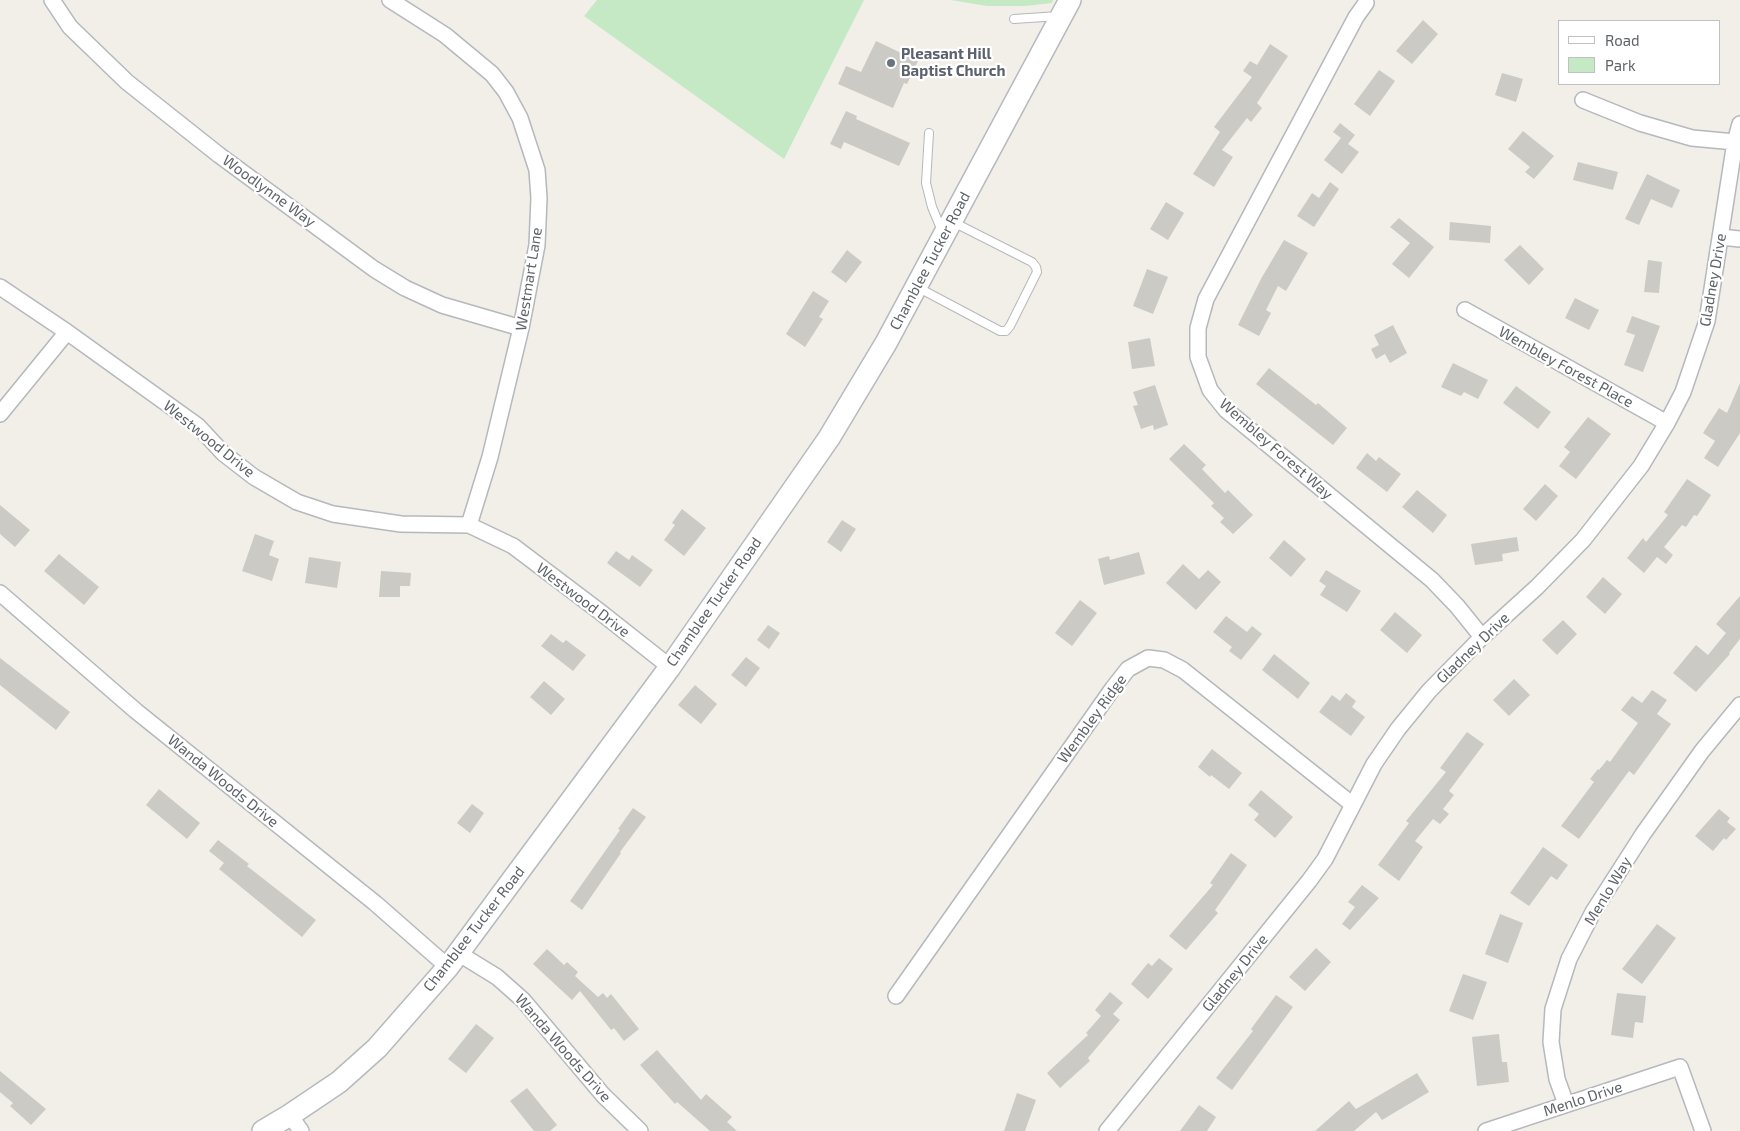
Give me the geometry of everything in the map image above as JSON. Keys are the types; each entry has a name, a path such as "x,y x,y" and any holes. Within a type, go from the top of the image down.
{"main road":[{"name":"Chamblee Tucker Road","path":"263,1131 296,1123 377,1048 453,960 670,666 829,438 886,343 1066,8"}],"street":[{"name":"Woodlynne Way","path":"52,0 70,27 127,82 219,155 374,269 405,288 442,305 522,328"},
{"name":"Westmart Lane","path":"390,0 445,35 492,74 506,92 520,118 537,170 539,198 537,245 522,328 490,457 469,525"},
{"name":"Wembley Forest Way","path":"1366,3 1356,17 1206,299 1198,328 1198,357 1210,390 1226,410 1432,580 1482,636"},
{"path":"1584,100 1640,123 1692,138 1735,142"},
{"name":"Gladney Drive","path":"1107,1131 1325,859 1374,764 1398,729 1429,692 1482,636 1537,587 1583,540 1641,466 1683,392 1707,321 1735,142 1740,124"},
{"path":"1721,237 1740,239"},
{"name":"Westwood Drive","path":"0,287 67,332 198,426 223,453 254,477 297,502 332,514 402,524 469,525 513,546 670,666"},
{"name":"Wembley Forest Place","path":"1465,310 1667,423"},
{"path":"0,414 67,332"},
{"name":"Wanda Woods Drive","path":"0,593 136,711 374,903 453,960 497,978 523,1000 603,1095 640,1131"},
{"name":"Wembley Ridge","path":"896,996 1128,669 1148,658 1164,660 1183,670 1353,804"},
{"name":"Menlo Way","path":"1566,1104 1557,1079 1551,1042 1553,1009 1569,959 1594,912 1643,834 1702,751 1740,705"},
{"name":"Menlo Drive","path":"1486,1131 1680,1067 1703,1131"}],"lane":[{"path":"1014,20 1066,8"},
{"path":"916,287 1000,331 1006,331 1037,272 1032,262 948,228 932,207 926,183 929,133"}],"green space":[{"path":"597,0 864,0 784,159 584,16"},
{"path":"951,0 1053,0 1052,3 1025,6 987,6"}],"building":[{"path":"1423,20 1438,34 1412,64 1396,51"},
{"path":"876,41 918,61 907,84 904,83 893,108 838,84 846,66 861,72"},
{"path":"1270,44 1288,56 1257,103 1262,108 1251,122 1247,118 1222,150 1233,157 1214,187 1193,174 1220,132 1214,127 1252,77 1243,71 1250,61 1257,65"},
{"path":"1379,70 1395,81 1370,116 1354,104"},
{"path":"1502,73 1523,79 1516,102 1495,95"},
{"path":"846,111 857,116 856,119 910,143 899,166 844,142 841,149 830,144"},
{"path":"1340,123 1355,135 1348,144 1359,152 1342,174 1324,160 1341,138 1333,132"},
{"path":"1523,131 1554,156 1534,179 1525,172 1530,167 1508,149"},
{"path":"1578,162 1618,172 1613,190 1573,180"},
{"path":"1647,174 1680,190 1672,208 1651,199 1639,225 1625,219"},
{"path":"1330,182 1339,189 1314,227 1297,216 1312,193 1319,198"},
{"path":"1166,202 1184,213 1168,240 1150,229"},
{"path":"1399,218 1434,247 1409,278 1392,264 1410,243 1390,227"},
{"path":"1450,222 1491,226 1490,243 1449,240"},
{"path":"1284,240 1308,253 1286,291 1278,286 1266,310 1271,313 1259,336 1238,325 1262,277"},
{"path":"1520,245 1544,269 1529,285 1504,260"},
{"path":"847,250 862,262 846,283 831,272"},
{"path":"1648,260 1662,262 1659,293 1644,292"},
{"path":"1147,269 1168,277 1153,314 1133,306"},
{"path":"813,291 829,301 819,317 823,319 805,347 786,334"},
{"path":"1575,298 1599,310 1589,330 1565,318"},
{"path":"1632,316 1660,326 1643,372 1624,365 1635,335 1626,332"},
{"path":"1393,325 1407,353 1390,363 1385,354 1376,359 1371,349 1379,345 1374,335"},
{"path":"1150,338 1155,366 1132,369 1128,342"},
{"path":"1453,363 1488,380 1478,399 1464,392 1461,396 1441,387"},
{"path":"1269,368 1316,405 1318,403 1347,428 1333,445 1256,384"},
{"path":"1740,383 1740,433 1718,467 1704,458 1715,441 1703,433 1719,408 1727,413"},
{"path":"1155,385 1168,425 1154,430 1153,425 1141,429 1133,406 1138,405 1133,392"},
{"path":"1516,386 1551,412 1538,429 1503,403"},
{"path":"1588,417 1611,434 1576,479 1559,466 1570,452 1564,447"},
{"path":"1184,444 1206,465 1202,469 1225,493 1228,490 1253,515 1233,534 1220,522 1224,518 1211,506 1214,503 1169,459"},
{"path":"1367,453 1376,461 1379,457 1401,474 1387,492 1356,468"},
{"path":"1687,479 1711,495 1697,516 1694,515 1686,527 1682,525 1664,547 1673,555 1666,564 1657,557 1644,573 1627,558 1643,538 1646,542 1668,515 1664,512"},
{"path":"1545,484 1558,496 1536,521 1523,509"},
{"path":"1417,490 1447,515 1433,533 1402,507"},
{"path":"0,505 30,530 15,547 0,534"},
{"path":"682,509 706,528 684,556 664,540 675,525 672,523"},
{"path":"842,520 856,529 841,552 827,542"},
{"path":"255,534 274,541 269,555 279,559 272,581 242,571"},
{"path":"1517,537 1519,551 1502,554 1503,561 1475,565 1471,544"},
{"path":"1284,540 1306,559 1291,577 1269,558"},
{"path":"616,551 629,560 632,555 653,570 640,587 607,563"},
{"path":"1139,552 1145,574 1104,585 1098,559 1109,556 1110,560"},
{"path":"59,554 99,587 84,605 44,571"},
{"path":"309,557 341,562 337,588 305,583"},
{"path":"1183,564 1199,579 1208,570 1221,582 1196,610 1166,583"},
{"path":"1326,570 1361,591 1347,612 1320,595 1326,586 1319,581"},
{"path":"381,571 411,573 410,586 400,586 400,597 379,597"},
{"path":"1603,577 1622,594 1605,614 1586,597"},
{"path":"1740,596 1740,639 1730,654 1696,692 1673,673 1696,645 1708,655 1726,633 1716,624"},
{"path":"1080,600 1097,613 1072,646 1055,633"},
{"path":"1395,612 1422,635 1407,653 1380,630"},
{"path":"1226,616 1247,632 1252,626 1262,634 1241,660 1229,651 1232,647 1213,632"},
{"path":"1563,620 1577,634 1557,655 1542,640"},
{"path":"768,625 780,633 769,649 757,640"},
{"path":"551,634 563,643 566,640 586,655 573,671 541,646"},
{"path":"1274,654 1310,683 1298,699 1262,670"},
{"path":"746,657 760,668 746,687 731,675"},
{"path":"0,658 70,712 56,730 0,685"},
{"path":"1514,679 1530,695 1509,716 1493,700"},
{"path":"544,681 565,699 551,715 530,697"},
{"path":"695,685 717,704 701,724 678,705"},
{"path":"1652,690 1667,700 1657,714 1671,724 1634,775 1629,771 1579,839 1561,826 1594,782 1590,779 1607,760 1610,762 1638,723 1621,710 1632,696 1642,703"},
{"path":"1346,693 1356,701 1352,707 1365,717 1351,736 1319,712 1332,695 1340,701"},
{"path":"1467,732 1484,744 1449,791 1454,795 1443,809 1449,814 1440,824 1433,819 1415,841 1423,847 1399,881 1378,865 1409,823 1406,821 1446,772 1440,768"},
{"path":"1212,749 1242,773 1229,789 1198,767"},
{"path":"159,789 200,823 187,839 146,805"},
{"path":"1261,790 1293,817 1275,838 1254,820 1259,814 1248,805"},
{"path":"472,804 484,813 470,833 457,823"},
{"path":"633,808 646,817 620,852 582,910 570,901 620,830 618,829"},
{"path":"1719,809 1730,818 1727,822 1736,829 1726,840 1724,838 1713,851 1695,836"},
{"path":"218,840 249,864 247,866 316,920 302,937 219,869 224,863 209,851"},
{"path":"1543,847 1568,865 1557,880 1551,876 1529,906 1510,893"},
{"path":"1231,853 1247,865 1215,910 1218,913 1186,950 1169,936 1213,885 1210,883"},
{"path":"1362,885 1379,898 1350,930 1342,924 1355,907 1348,902"},
{"path":"1500,914 1523,923 1508,963 1485,954"},
{"path":"1657,924 1676,938 1642,984 1622,969"},
{"path":"1316,948 1331,962 1305,991 1289,977"},
{"path":"547,949 564,965 567,962 578,972 575,976 598,997 603,993 607,998 611,994 639,1029 624,1041 614,1028 611,1030 580,991 572,1000 533,964"},
{"path":"1159,958 1173,969 1148,999 1131,984 1148,963 1152,966"},
{"path":"1463,974 1487,982 1473,1020 1449,1011"},
{"path":"1110,992 1123,1003 1113,1014 1120,1020 1088,1058 1090,1061 1060,1088 1047,1073 1088,1035 1086,1033 1101,1016 1095,1010"},
{"path":"1617,993 1646,996 1643,1023 1635,1022 1633,1038 1611,1035"},
{"path":"1276,995 1293,1007 1232,1090 1216,1078 1253,1031 1251,1029"},
{"path":"476,1024 494,1038 466,1073 448,1059"},
{"path":"1499,1034 1502,1062 1507,1062 1509,1082 1477,1086 1472,1037"},
{"path":"657,1050 701,1100 706,1094 732,1117 727,1122 737,1131 710,1131 677,1102 675,1104 640,1065"},
{"path":"0,1071 46,1109 31,1125 10,1106 13,1103 0,1092"},
{"path":"1417,1073 1429,1092 1382,1120 1376,1112 1354,1131 1315,1131 1349,1101 1356,1109"},
{"path":"527,1088 557,1125 550,1131 534,1131 510,1101"},
{"path":"1017,1093 1036,1100 1025,1131 1004,1131"},
{"path":"1199,1105 1216,1117 1207,1131 1180,1131"}],"place":[{"name":"Pleasant Hill Baptist Church","path":"891,63"}]}
